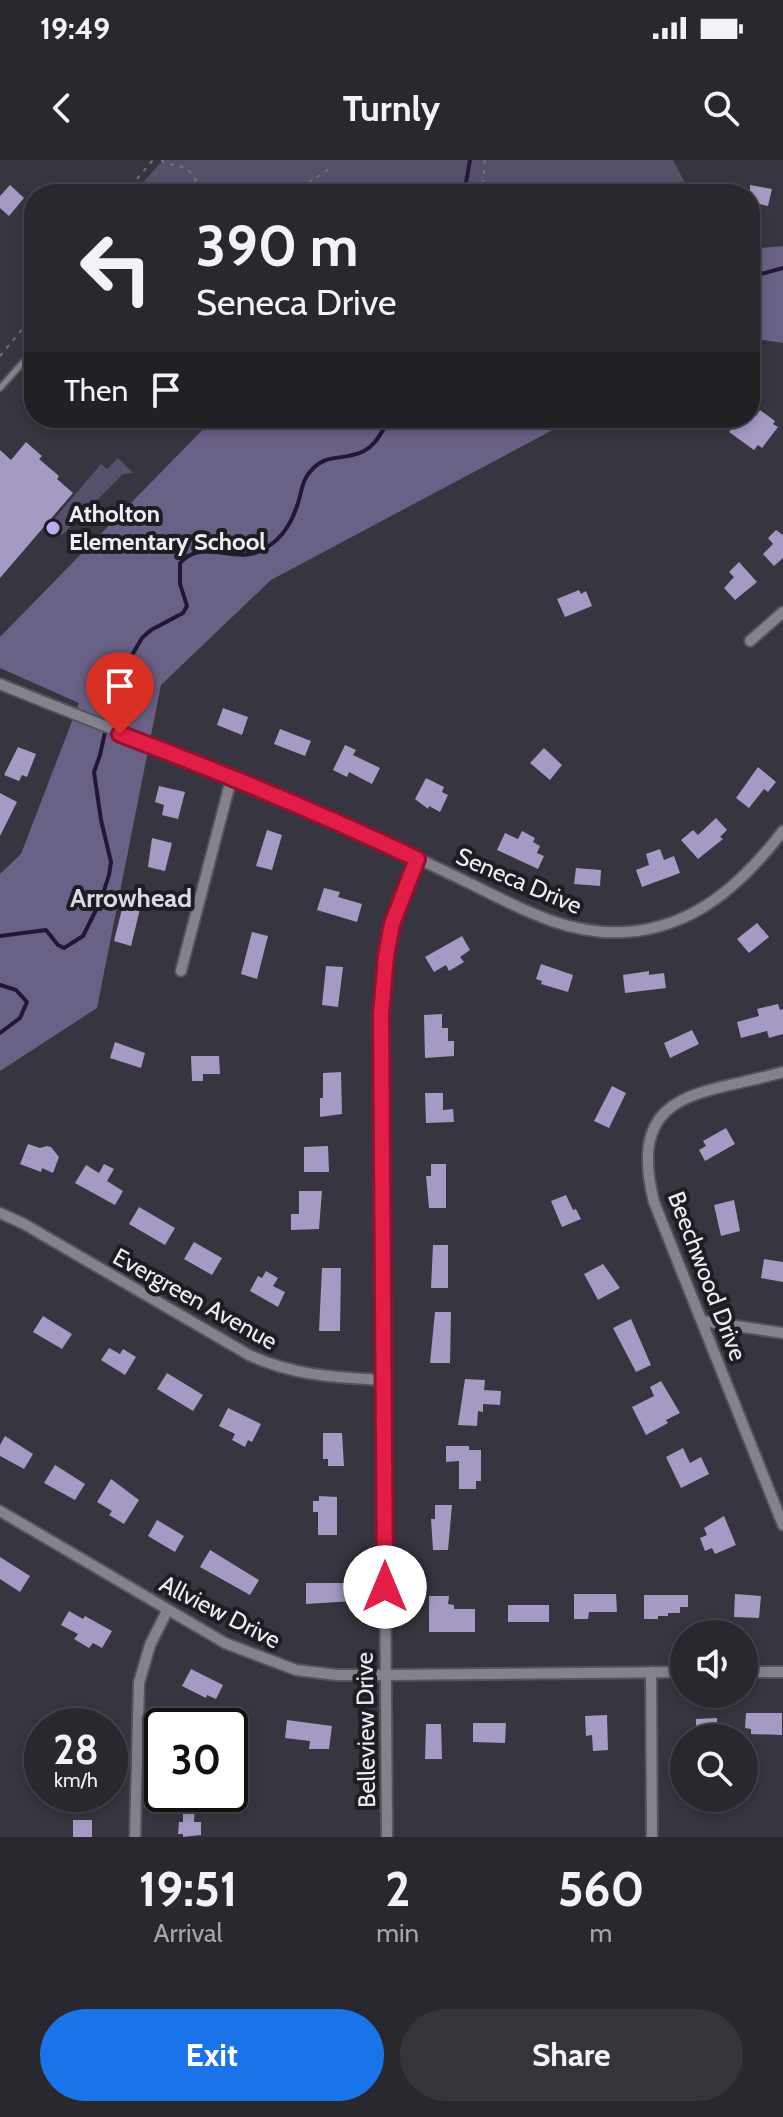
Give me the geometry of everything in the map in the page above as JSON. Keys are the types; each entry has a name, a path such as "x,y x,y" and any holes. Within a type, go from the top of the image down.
{"street":[{"path":"750,641 783,612"},
{"name":"Seneca Drive","path":"0,684 327,816 544,919 573,928 597,932 654,929 701,910 739,882 783,831"},
{"path":"181,971 232,776"},
{"name":"Belleview Drive","path":"387,1837 382,983 392,924 417,859"},
{"name":"Beechwood Drive","path":"783,1072 687,1096 666,1112 652,1135 648,1161 654,1202 783,1525"},
{"name":"Evergreen Avenue","path":"0,1213 275,1367 315,1376 383,1380"},
{"path":"703,1321 783,1333"},
{"name":"Allview Drive","path":"0,1511 225,1643 286,1667 337,1675 670,1672"},
{"path":"135,1837 139,1683 150,1645 167,1611"},
{"path":"651,1672 652,1837"},
{"path":"758,1672 783,1672"}],"lane":[{"path":"0,388 24,361"}],"path":[{"path":"133,184 153,160"},
{"path":"161,160 187,168 199,184"},
{"path":"483,184 485,160"},
{"path":"307,184 329,169"},
{"path":"0,356 24,327"}],"shaded area":[{"path":"163,160 673,160 686,184 142,184"},
{"path":"783,246 783,343 760,340 760,248"},
{"path":"204,428 556,428 271,580 161,685 97,1008 0,1071 0,874 21,854 79,703 0,668 0,637"},
{"path":"118,458 133,473 123,474 62,535 50,524 101,464 107,469"}],"building":[{"path":"10,185 24,198 9,216 0,208 0,196"},
{"path":"760,187 772,189 768,206 760,204"},
{"path":"760,410 778,427 762,448 758,445 754,450 729,432 732,428 760,428"},
{"path":"26,442 73,493 0,578 0,450 11,460"},
{"path":"776,530 783,535 783,558 774,566 763,554 773,544 768,538"},
{"path":"739,562 757,582 735,600 724,588 734,577 729,572"},
{"path":"579,590 581,594 586,591 592,606 565,617 557,599"},
{"path":"223,708 248,717 242,735 217,725"},
{"path":"280,729 311,741 305,756 274,744"},
{"path":"345,745 356,750 353,755 380,768 372,784 349,772 347,777 333,770"},
{"path":"18,747 36,754 27,777 22,775 19,781 4,775"},
{"path":"544,748 562,765 550,780 530,763"},
{"path":"758,767 776,782 768,792 764,789 749,808 736,798"},
{"path":"426,778 444,787 442,792 448,795 440,812 429,806 428,809 415,799"},
{"path":"159,786 185,792 178,819 162,815 164,805 155,802"},
{"path":"0,793 17,802 0,836"},
{"path":"716,818 727,830 720,837 723,839 698,859 681,840 693,830 698,835"},
{"path":"267,830 282,835 272,870 256,866"},
{"path":"522,831 535,838 533,842 540,846 537,853 544,856 538,869 497,850 505,833 518,839"},
{"path":"152,838 172,843 165,871 148,867"},
{"path":"660,849 664,860 674,856 680,873 642,887 636,870 649,865 646,854"},
{"path":"576,868 601,870 600,886 574,884"},
{"path":"324,888 340,892 338,897 362,904 357,922 317,910"},
{"path":"123,905 140,909 131,946 114,941"},
{"path":"757,923 769,937 749,953 737,939"},
{"path":"252,932 268,936 257,979 241,974"},
{"path":"462,936 470,950 460,957 464,962 449,971 446,965 434,972 425,957"},
{"path":"541,964 573,975 568,992 541,984 542,981 536,979"},
{"path":"326,966 343,967 338,1007 322,1005"},
{"path":"649,971 649,975 664,973 666,988 625,993 623,975"},
{"path":"778,1004 780,1010 783,1009 783,1034 769,1038 767,1031 741,1038 737,1022 759,1016 757,1009"},
{"path":"442,1014 442,1028 448,1028 448,1041 454,1041 454,1056 425,1058 424,1015"},
{"path":"692,1030 699,1044 670,1058 664,1043"},
{"path":"115,1042 145,1053 141,1068 110,1058"},
{"path":"191,1056 219,1056 220,1074 203,1074 203,1081 192,1081"},
{"path":"341,1072 342,1114 320,1117 323,1073"},
{"path":"612,1086 626,1093 609,1128 594,1121"},
{"path":"425,1093 443,1093 443,1110 453,1109 454,1122 426,1123"},
{"path":"726,1128 735,1144 705,1161 699,1150 706,1146 703,1141"},
{"path":"28,1144 40,1148 51,1147 59,1157 53,1173 20,1164"},
{"path":"328,1146 329,1172 304,1172 304,1147"},
{"path":"104,1164 114,1169 107,1181 123,1191 115,1205 75,1183 86,1165 99,1173"},
{"path":"431,1164 446,1164 446,1208 429,1208 426,1176 431,1176"},
{"path":"299,1191 322,1191 319,1229 291,1230 291,1214 299,1214"},
{"path":"566,1195 581,1219 562,1227 551,1201"},
{"path":"734,1200 740,1231 721,1236 714,1205"},
{"path":"139,1207 175,1228 165,1245 129,1224"},
{"path":"194,1242 222,1258 212,1275 184,1259"},
{"path":"433,1245 448,1245 448,1288 431,1288"},
{"path":"764,1259 783,1262 783,1282 761,1278"},
{"path":"603,1264 620,1288 598,1300 584,1274"},
{"path":"322,1268 341,1268 340,1331 319,1331"},
{"path":"266,1271 278,1278 273,1286 285,1292 278,1307 250,1291 258,1276 262,1278"},
{"path":"435,1312 451,1312 450,1363 430,1363"},
{"path":"43,1316 72,1334 62,1349 33,1332"},
{"path":"631,1319 651,1365 636,1372 613,1328"},
{"path":"109,1348 120,1354 123,1349 136,1357 125,1375 101,1360"},
{"path":"167,1373 203,1395 193,1411 157,1389"},
{"path":"465,1379 485,1380 484,1390 501,1391 500,1405 483,1404 483,1412 478,1411 477,1426 458,1425"},
{"path":"661,1381 680,1413 646,1435 632,1407 654,1396 650,1387"},
{"path":"228,1408 261,1424 252,1442 248,1440 245,1447 232,1440 235,1434 219,1426"},
{"path":"323,1433 342,1433 344,1466 328,1466 328,1459 323,1459"},
{"path":"5,1436 33,1454 24,1469 0,1456 0,1445"},
{"path":"446,1446 469,1446 469,1450 481,1450 481,1481 476,1481 476,1489 459,1489 459,1461 446,1462"},
{"path":"683,1448 690,1463 701,1457 709,1474 681,1488 666,1457"},
{"path":"55,1465 85,1484 75,1500 44,1483"},
{"path":"111,1479 139,1500 124,1524 109,1515 112,1511 97,1502"},
{"path":"319,1496 337,1497 337,1535 318,1535 318,1512 313,1512 313,1501 319,1501"},
{"path":"435,1505 452,1505 448,1550 433,1550 431,1519 435,1519"},
{"path":"724,1516 736,1545 715,1554 712,1548 705,1551 700,1538 707,1535 704,1528"},
{"path":"157,1520 184,1536 175,1552 148,1536"},
{"path":"210,1550 259,1580 250,1595 200,1567"},
{"path":"0,1557 30,1576 20,1592 0,1579"},
{"path":"306,1583 354,1583 354,1601 306,1604"},
{"path":"574,1594 616,1594 617,1612 589,1612 588,1619 574,1619"},
{"path":"735,1594 761,1596 759,1618 734,1617"},
{"path":"644,1595 688,1595 688,1607 680,1607 680,1613 668,1613 668,1616 658,1616 658,1619 644,1619"},
{"path":"429,1596 449,1596 448,1604 454,1605 454,1609 475,1609 475,1632 429,1632"},
{"path":"508,1605 549,1605 549,1622 508,1622"},
{"path":"69,1611 112,1631 102,1648 93,1643 89,1648 74,1639 78,1634 61,1625"},
{"path":"191,1669 223,1685 216,1699 207,1695 206,1698 182,1686"},
{"path":"746,1713 782,1713 782,1735 758,1734 758,1724 745,1724"},
{"path":"607,1715 608,1750 593,1751 592,1735 586,1736 585,1716"},
{"path":"717,1718 717,1724 696,1724 696,1719"},
{"path":"287,1720 332,1726 329,1749 309,1749 310,1741 285,1738"},
{"path":"473,1723 506,1723 505,1743 473,1742"},
{"path":"426,1724 441,1724 442,1759 425,1759"},
{"path":"183,1812 195,1812 194,1822 201,1822 201,1835 183,1837 183,1834 178,1834 179,1822 183,1822"},
{"path":"73,1820 92,1820 92,1837 73,1837"}],"waterway":[{"path":"466,184 470,160"},
{"path":"760,274 783,268"},
{"path":"0,936 46,930 64,948 83,936 101,900 111,862 94,772 109,714 110,697 142,638 183,613 187,606 180,584 180,563 199,552 241,555 270,545 287,528 295,513 305,478 315,466 328,459 364,451 385,428"},
{"path":"0,985 16,990 27,1002 20,1018 0,1033"}],"place":[{"name":"Atholton Elementary School","path":"53,528"}],"district":[{"name":"Arrowhead","path":"131,898"}],"route":[{"path":"120,734 232,776 417,859 392,924 382,983 385,1587"}]}
